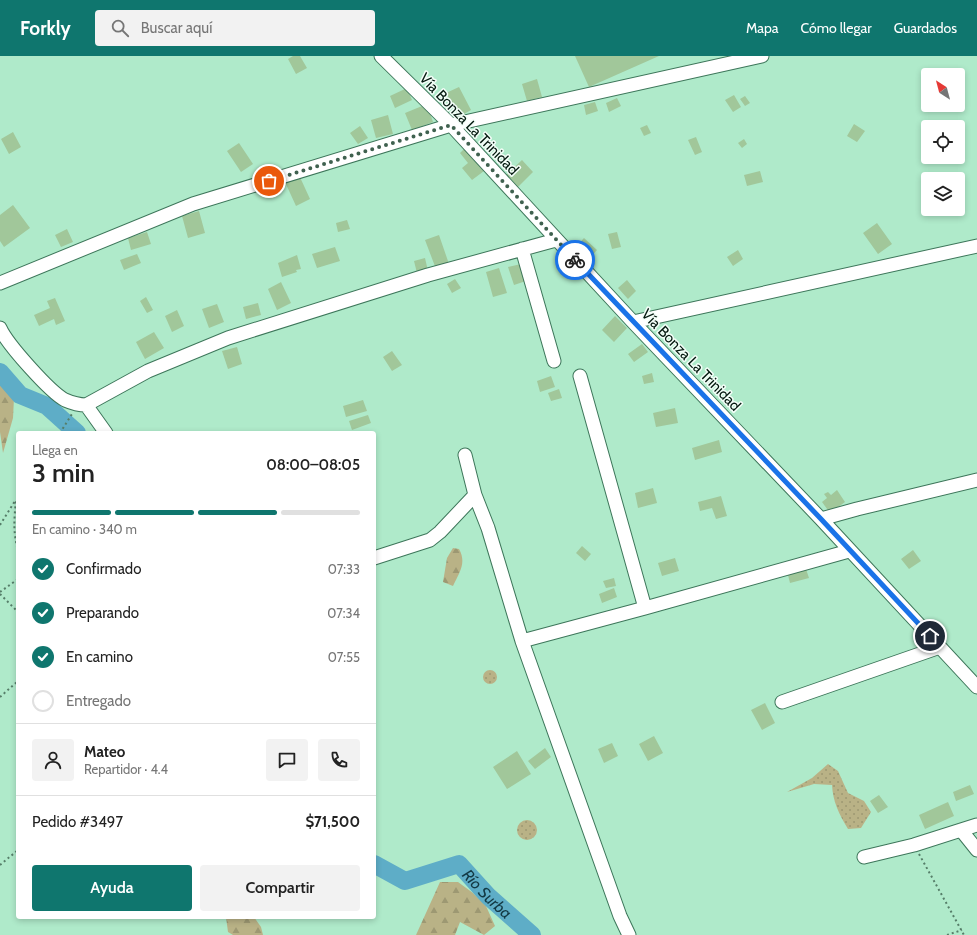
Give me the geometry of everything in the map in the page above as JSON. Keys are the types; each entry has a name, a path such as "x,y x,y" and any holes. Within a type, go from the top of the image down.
{"street":[{"name":"Vía Bonza La Trinidad","path":"381,56 451,125 556,240 821,519 977,687"},
{"path":"0,283 193,204 451,125 762,56"},
{"path":"82,405 148,371 228,338 428,275 556,240"},
{"path":"633,322 977,246"},
{"path":"522,249 554,361"},
{"path":"0,328 16,351 51,389 64,399 82,405 104,431"},
{"path":"580,376 645,608"},
{"path":"465,455 475,495 488,528 522,641 624,926 629,935"},
{"path":"821,519 977,480"},
{"path":"376,557 430,540 440,532 475,495"},
{"path":"522,641 849,550"},
{"path":"782,702 940,647"},
{"path":"864,858 914,845 977,825"},
{"path":"961,830 977,850"}],"path":[{"path":"62,431 82,405"},
{"path":"0,525 16,500"},
{"path":"16,500 14,534 16,542"},
{"path":"16,581 0,593 16,610"},
{"path":"0,697 16,683"},
{"path":"914,845 964,935"},
{"path":"0,865 16,852"},
{"path":"947,935 962,930"}],"green space":[{"path":"0,384 14,398 13,418 3,453 0,432"},
{"path":"453,548 459,549 462,563 460,572 453,586 443,582 447,558"},
{"path":"487,670 493,670 497,674 497,680 493,684 487,684 483,680 483,674"},
{"path":"828,764 838,771 848,793 864,801 871,812 861,828 848,829 837,808 832,785 814,784 787,792 812,778"},
{"path":"527,820 534,823 537,830 534,837 527,840 520,837 517,830 520,823"},
{"path":"440,882 458,882 473,893 486,906 495,926 484,935 460,922 455,935 416,935"},
{"path":"226,919 255,919 261,927 263,935 233,935 228,932"}],"building":[{"path":"293,56 300,56 307,68 296,74 288,59"},
{"path":"575,56 659,56 589,87"},
{"path":"537,79 542,97 527,101 522,84"},
{"path":"459,87 471,110 459,117 446,93"},
{"path":"407,88 412,100 395,108 390,96"},
{"path":"734,95 741,107 733,112 725,100"},
{"path":"745,96 750,103 745,106 740,99"},
{"path":"617,98 621,106 609,112 606,103"},
{"path":"595,102 598,111 586,115 584,105"},
{"path":"427,104 433,122 412,130 405,113"},
{"path":"388,115 393,134 376,138 371,120"},
{"path":"854,124 865,131 857,142 847,136"},
{"path":"647,125 651,133 644,136 640,128"},
{"path":"360,126 368,138 358,144 350,133"},
{"path":"13,132 21,147 9,154 1,139"},
{"path":"696,137 702,152 695,155 688,140"},
{"path":"744,139 747,144 742,148 738,143"},
{"path":"239,143 253,164 241,172 227,151"},
{"path":"465,148 484,171 472,180 462,168 468,163 460,153"},
{"path":"522,160 533,172 517,188 505,176"},
{"path":"760,171 763,182 747,186 744,175"},
{"path":"299,175 310,199 296,206 285,182"},
{"path":"270,185 274,193 266,197 262,189"},
{"path":"13,205 30,228 4,247 0,241 0,215"},
{"path":"199,211 205,233 188,238 182,216"},
{"path":"347,220 350,229 338,232 336,223"},
{"path":"877,223 892,244 878,254 863,233"},
{"path":"67,229 73,242 61,247 55,235"},
{"path":"147,232 151,244 131,250 128,238"},
{"path":"617,232 621,247 612,249 608,234"},
{"path":"439,235 449,264 436,269 425,240"},
{"path":"584,238 597,250 587,261 574,249"},
{"path":"335,247 340,261 317,268 312,254"},
{"path":"738,250 743,259 733,266 727,257"},
{"path":"137,254 141,263 124,270 120,260"},
{"path":"297,255 301,269 296,270 297,272 282,277 278,263"},
{"path":"425,258 428,271 417,273 414,261"},
{"path":"521,264 526,281 514,285 508,267"},
{"path":"499,268 507,293 493,297 486,272"},
{"path":"455,279 461,288 452,293 447,284"},
{"path":"627,280 636,291 628,299 618,288"},
{"path":"281,282 291,303 277,310 268,289"},
{"path":"146,297 153,310 147,313 140,301"},
{"path":"55,298 65,321 56,325 54,319 39,326 34,315 50,308 47,301"},
{"path":"258,303 261,315 246,319 243,307"},
{"path":"217,304 224,322 209,328 202,309"},
{"path":"177,310 184,326 172,332 165,316"},
{"path":"615,316 627,328 614,342 602,330"},
{"path":"154,332 164,348 145,359 136,342"},
{"path":"642,344 648,352 634,362 628,354"},
{"path":"237,347 242,364 228,369 222,351"},
{"path":"392,351 402,365 392,371 383,357"},
{"path":"652,373 654,382 644,384 642,376"},
{"path":"551,376 555,387 540,392 537,381"},
{"path":"559,389 562,398 551,401 548,393"},
{"path":"363,400 367,411 346,417 343,406"},
{"path":"675,408 678,423 656,427 653,413"},
{"path":"368,415 371,423 352,430 349,421"},
{"path":"719,440 722,452 695,460 692,448"},
{"path":"653,488 657,503 638,508 635,493"},
{"path":"837,490 845,502 830,513 822,502 827,498 824,494 828,492 831,495"},
{"path":"721,496 727,516 716,519 712,508 700,511 698,502"},
{"path":"582,546 591,554 585,561 576,553"},
{"path":"913,550 921,561 909,569 901,559"},
{"path":"675,558 679,571 662,576 658,563"},
{"path":"805,566 809,578 790,583 787,571"},
{"path":"614,578 616,586 606,588 603,581"},
{"path":"614,588 617,597 602,603 599,594"},
{"path":"765,703 775,723 762,730 751,710"},
{"path":"654,736 663,753 648,761 639,744"},
{"path":"612,743 618,756 604,763 598,749"},
{"path":"545,748 551,757 535,769 528,761"},
{"path":"517,751 531,774 507,789 493,767"},
{"path":"970,785 974,794 956,801 953,792"},
{"path":"879,795 888,807 878,813 870,801"},
{"path":"948,802 954,816 925,829 919,815"}],"waterway":[{"name":"Río Surba","path":"0,372 20,395 47,406 75,431"},
{"name":"Río Surba","path":"376,865 405,881 459,864 488,896 532,935"}],"way so far":[{"path":"269,181 451,125 575,260"}],"route":[{"path":"575,260 930,636"}]}
